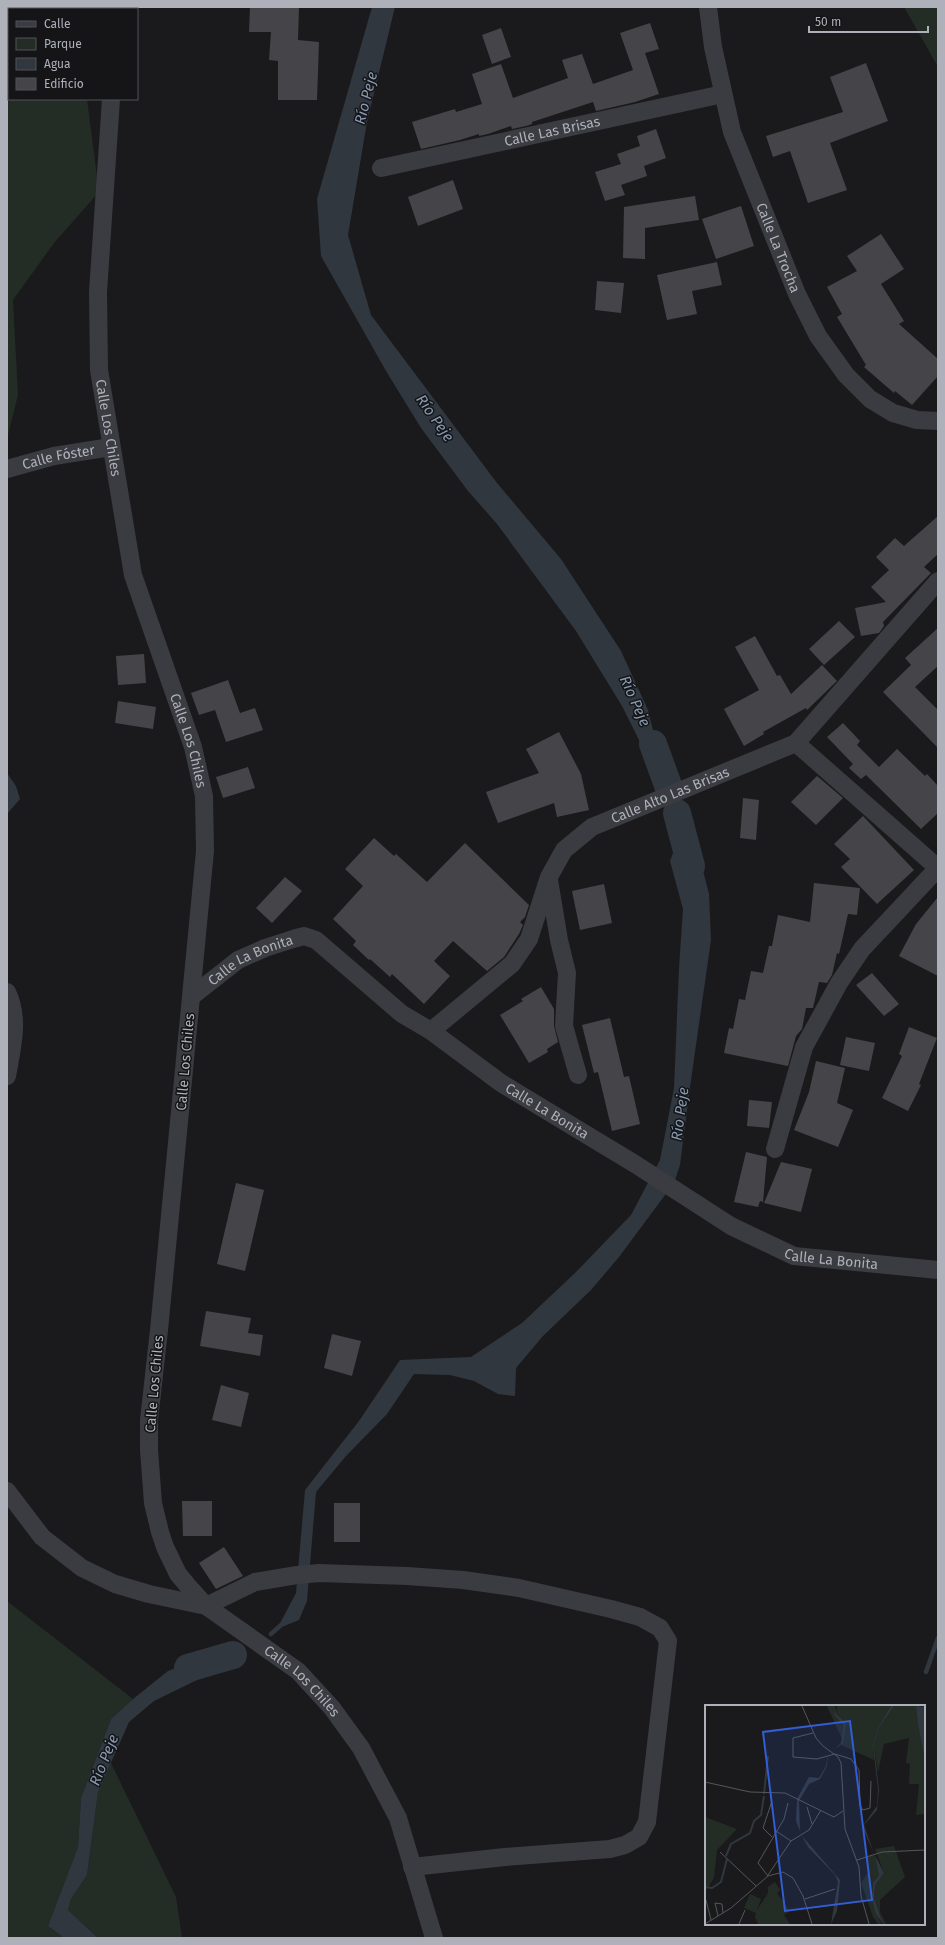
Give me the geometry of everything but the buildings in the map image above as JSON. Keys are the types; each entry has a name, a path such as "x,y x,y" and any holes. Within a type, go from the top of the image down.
{"street":[{"name":"Calle La Trocha","path":"708,7 713,46 723,94 735,140 797,294 818,336 846,375 870,399 893,412 917,420 938,421"},
{"name":"Calle Las Brisas","path":"381,168 723,94"},
{"name":"Calle Los Chiles","path":"111,100 99,276 99,370 110,447 133,575 193,747 204,796 204,851 159,1330 149,1420 149,1450 153,1502 165,1547 178,1574 206,1606 298,1671 332,1708 360,1748 398,1818 434,1938"},
{"name":"Calle Fóster","path":"7,469 54,456 110,447"},
{"name":"Calle Alto Las Brisas","path":"431,1031 512,964 529,939 548,877 564,850 592,828 796,743 938,581"},
{"path":"774,1149 804,1047 840,983 862,949 938,868 796,743"},
{"path":"548,877 559,940 567,973 564,1026 578,1075"},
{"name":"Calle La Bonita","path":"191,997 238,960 265,948 304,936 316,940 402,1014 431,1031 501,1083 635,1164 731,1226 794,1256 938,1270"},
{"path":"7,992 12,1002 14,1020 7,1076"},
{"path":"7,1491 42,1537 82,1568 115,1584 206,1606 255,1582 297,1575 319,1573 407,1576 463,1580 519,1588 640,1617 660,1628 668,1641 647,1822 639,1837 625,1845 610,1849 505,1856 412,1867"}],"green space":[{"path":"7,7 57,7 58,8 8,8 8,100 87,100 99,192 54,243 13,300 18,395 7,439"},
{"path":"904,7 938,7 938,67"},
{"path":"7,1601 133,1699 111,1719 81,1798 78,1847 48,1926 64,1938 7,1938"},
{"path":"110,1761 176,1897 182,1938 98,1938 68,1910 71,1899 87,1875 98,1792"}],"water":[{"path":"372,7 395,7 367,122 348,235 371,315 497,483 561,559 621,651 648,710 665,779 646,754 622,706 576,631 497,524 468,491 421,428 386,371 321,256 317,199"},
{"path":"7,773 16,786 20,799 7,814"},
{"path":"682,829 694,835 709,894 711,940 680,1165 674,1183 619,1257 591,1290 543,1336 516,1368 515,1396 498,1394 474,1381 450,1375 414,1374 387,1414 346,1456 316,1492 307,1601 299,1620 277,1629 296,1593 305,1490 359,1421 400,1360 471,1357 522,1323 576,1272 631,1215 660,1160 674,1088 683,909 670,861"},
{"path":"209,1655 224,1657 214,1668 197,1680 154,1701 129,1722 98,1792 87,1875 71,1899 68,1910 98,1938 64,1938 48,1926 78,1847 81,1798 111,1719 168,1671"}],"waterway":[{"name":"Río Peje","path":"653,744 669,788"},
{"name":"Río Peje","path":"677,813 691,866"},
{"path":"271,1634 281,1625"},
{"path":"926,1672 938,1638"},
{"name":"Río Peje","path":"188,1668 233,1655"}]}
